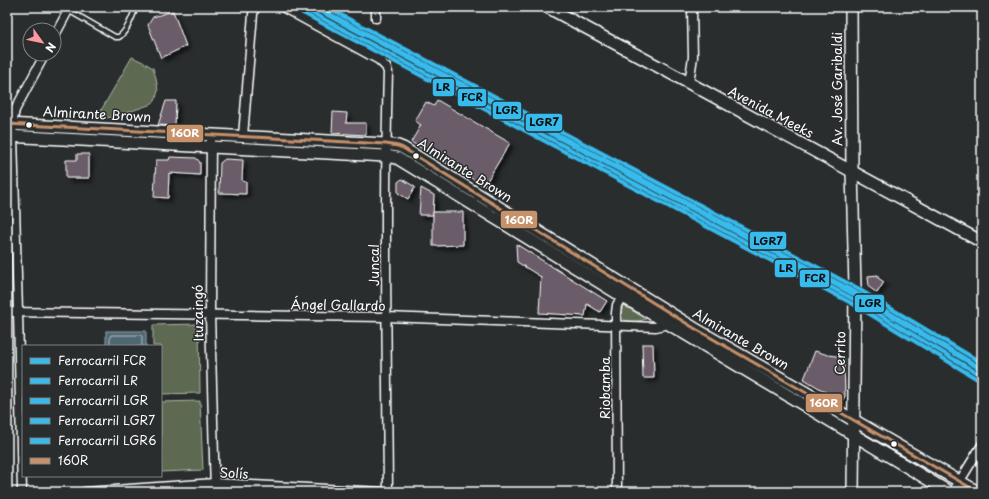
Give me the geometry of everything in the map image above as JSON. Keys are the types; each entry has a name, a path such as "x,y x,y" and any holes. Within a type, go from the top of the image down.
{"main road":[{"name":"Avenida Meeks","path":"547,7 982,242"},
{"name":"Av. José Garibaldi","path":"851,7 852,171 855,287"},
{"name":"Almirante Brown","path":"10,124 211,134 386,144 398,146 625,292 669,324 949,492"},
{"name":"Almirante Brown","path":"10,136 392,156 625,292 694,328 978,492"},
{"name":"Cerrito","path":"853,492 855,287"}],"street":[{"path":"243,136 253,14 255,7"},
{"name":"Juncal","path":"282,7 379,60 383,63 388,72 386,144 388,492"},
{"path":"376,7 376,18"},
{"path":"689,83 693,56 692,7"},
{"path":"62,22 69,8"},
{"path":"22,492 18,312 10,124 15,110 41,62"},
{"name":"Ituzaingó","path":"211,134 210,315 215,488"},
{"name":"Riobamba","path":"617,492 616,313 617,305 625,292"},
{"name":"Ángel Gallardo","path":"7,312 386,317 656,327 669,324"},
{"path":"953,492 982,445"},
{"name":"Solís","path":"85,492 215,488 382,492"}],"lane":[{"path":"69,8 115,37 119,37 122,36 136,7"}],"green space":[{"path":"132,57 153,68 158,91 155,101 149,105 114,117 96,119"},
{"path":"623,305 646,319 627,321 623,319"},
{"path":"199,324 200,393 162,394 162,345 153,345 153,325"},
{"path":"200,401 203,470 162,472 162,402"}],"water":[{"path":"106,331 146,331 146,345 106,345"}],"building":[{"path":"173,11 186,46 161,58 148,25 153,17"},
{"path":"437,100 510,143 484,186 411,142 421,125 415,121 426,102 434,106"},
{"path":"166,101 176,101 175,126 158,125"},
{"path":"333,112 347,113 346,123 366,123 366,135 332,133"},
{"path":"77,154 89,154 89,178 66,178 66,160 77,160"},
{"path":"170,157 196,158 200,162 200,175 169,173 168,198 154,197 156,160 169,160"},
{"path":"225,159 243,160 242,181 246,182 246,194 219,193 220,163"},
{"path":"402,179 415,187 408,199 398,193 398,182"},
{"path":"421,188 434,195 433,215 419,215"},
{"path":"433,212 463,212 463,245 433,246"},
{"path":"516,244 607,301 600,312 587,304 585,316 539,313 541,277 517,262"},
{"path":"878,275 878,278 884,282 877,293 869,287 868,276"},
{"path":"642,344 653,344 654,378 643,378"},
{"path":"815,351 828,355 844,357 845,396 843,400 839,400 804,379"}],"rail line":[{"name":"FCR","path":"301,7 855,300 982,376"},
{"name":"LGR","path":"312,7 857,296 982,370"},
{"name":"LGR7","path":"326,7 855,287 982,363"},
{"name":"LR","path":"299,11 853,304 979,380"},
{"name":"LGR6","path":"324,11 853,291 979,367"}],"transit line":[{"name":"160R","path":"7,124 386,144 398,146 694,328 978,492"}]}
